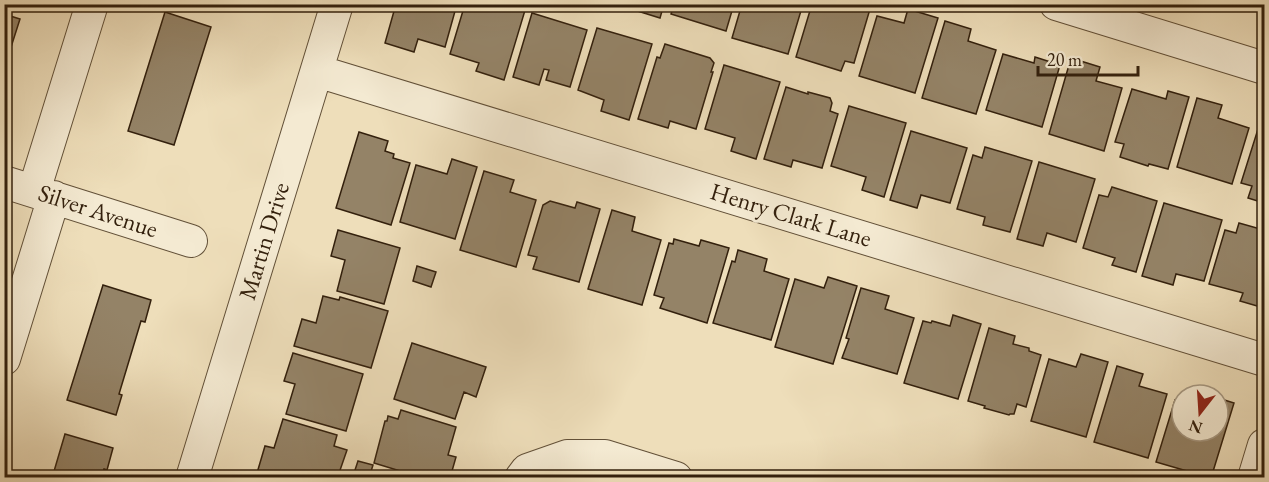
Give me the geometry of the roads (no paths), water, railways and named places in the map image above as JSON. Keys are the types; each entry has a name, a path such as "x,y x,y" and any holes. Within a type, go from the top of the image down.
{"street":[{"path":"4,359 92,4"},
{"name":"Martin Drive","path":"192,477 337,4"},
{"path":"1056,4 1264,68"},
{"name":"Henry Clark Lane","path":"316,70 1264,360"},
{"name":"Silver Avenue","path":"4,182 191,241"},
{"path":"1254,477 1264,445"},
{"path":"521,477 527,470 567,456 605,456 676,477"}]}
